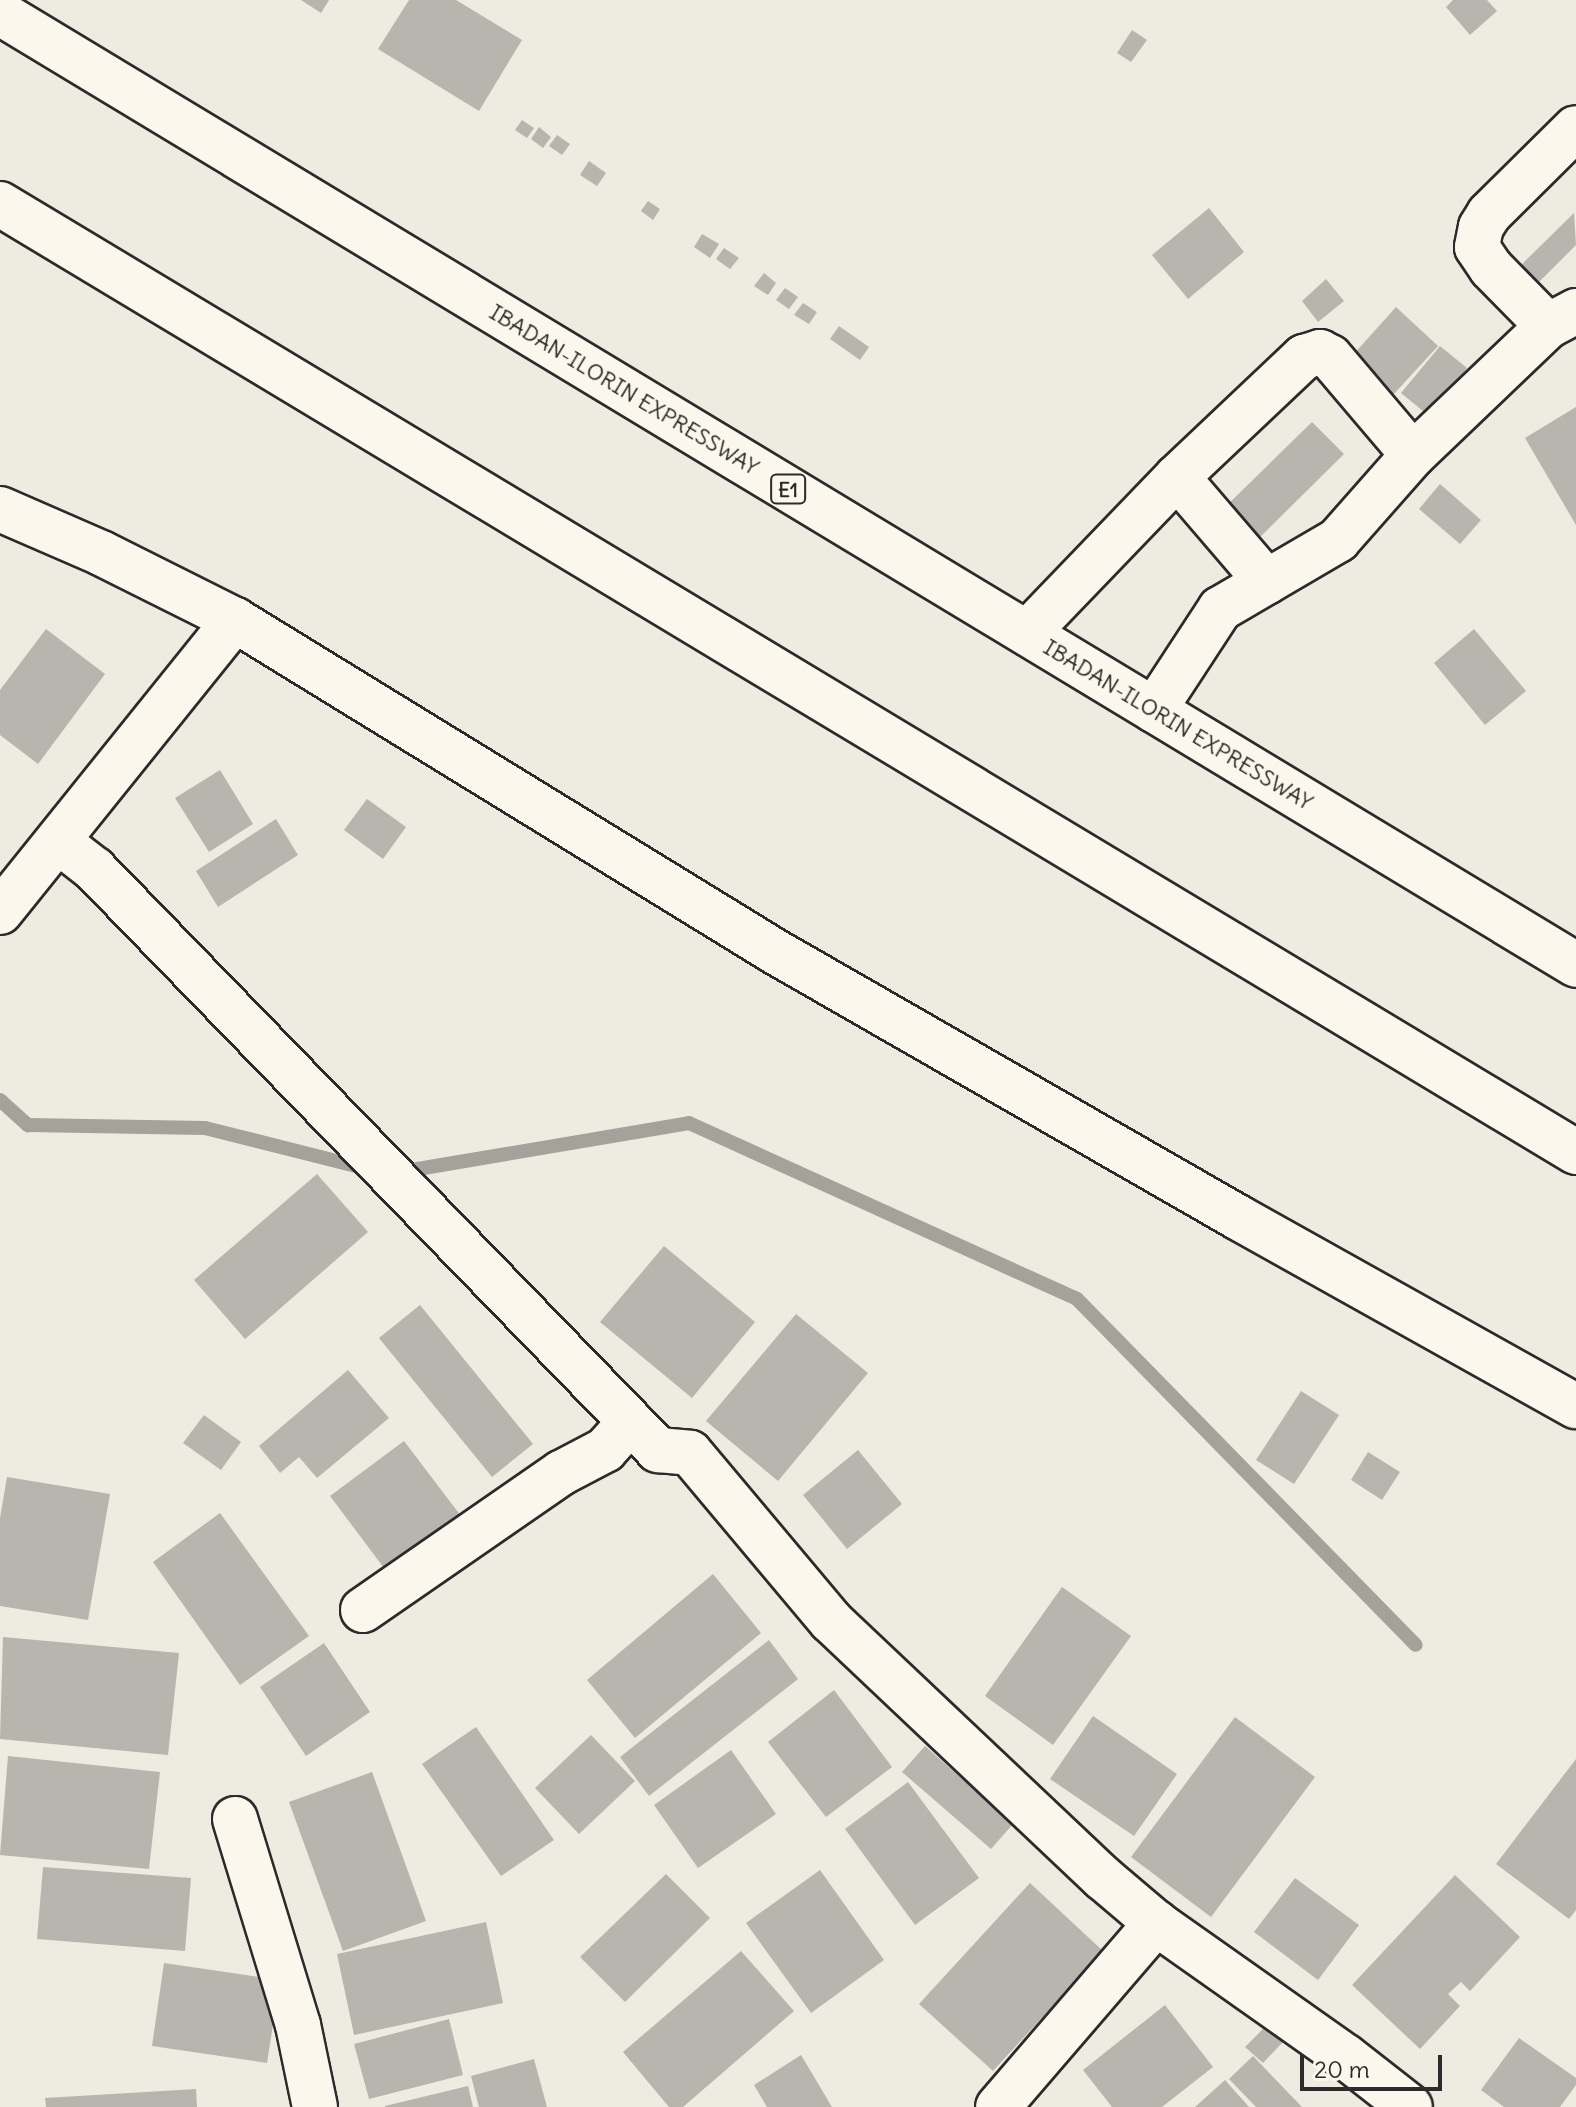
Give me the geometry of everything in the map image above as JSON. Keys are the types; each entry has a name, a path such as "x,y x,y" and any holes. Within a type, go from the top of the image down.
{"main road":[{"name":"IBADAN-ILORIN EXPRESSWAY","path":"0,13 1576,965"},
{"path":"1154,710 1220,609 1338,540 1413,455 1562,319 1491,268 1477,247 1481,227 1489,214 1576,128"},
{"path":"0,204 1576,1152"},
{"path":"1027,633 1177,477 1304,357 1320,352 1342,369 1413,455"},
{"path":"1177,477 1267,582"},
{"path":"0,509 101,553 235,620 774,951 1239,1218 1576,1406"},
{"path":"0,912 235,620"},
{"path":"58,841 94,869 658,1450 690,1453 831,1621 1092,1868 1156,1923 1346,2057 1410,2107"},
{"path":"363,1610 561,1473 605,1450 630,1422"},
{"path":"235,1819 298,2025 315,2107"},
{"path":"998,2107 1156,1923"}],"building":[{"path":"301,0 329,0 321,13"},
{"path":"409,0 456,0 522,40 479,111 378,49"},
{"path":"1453,0 1487,0 1497,11 1470,35 1446,7"},
{"path":"1132,30 1147,40 1131,62 1117,53"},
{"path":"522,120 534,128 527,138 515,130"},
{"path":"539,127 551,137 543,148 531,139"},
{"path":"557,135 570,144 562,155 549,146"},
{"path":"589,161 606,173 597,186 580,175"},
{"path":"648,201 660,209 653,220 641,211"},
{"path":"1209,208 1244,252 1188,299 1152,255"},
{"path":"1574,213 1576,245 1535,286 1518,268"},
{"path":"702,234 719,244 710,258 694,247"},
{"path":"724,248 739,258 730,269 716,259"},
{"path":"764,273 776,283 768,295 754,286"},
{"path":"1326,279 1344,301 1318,322 1302,301"},
{"path":"785,288 798,297 789,309 776,300"},
{"path":"803,303 817,312 809,324 794,315"},
{"path":"1396,307 1438,346 1393,395 1352,356"},
{"path":"839,326 869,347 860,360 830,339"},
{"path":"1440,346 1467,368 1429,416 1401,393"},
{"path":"1576,407 1576,525 1525,438"},
{"path":"1312,422 1344,454 1251,546 1219,513"},
{"path":"1440,484 1481,520 1460,544 1419,509"},
{"path":"46,629 105,674 38,764 0,735 0,690"},
{"path":"1474,629 1526,691 1485,725 1434,663"},
{"path":"220,770 253,824 209,852 175,798"},
{"path":"367,799 406,827 383,859 344,830"},
{"path":"276,819 298,855 218,907 196,871"},
{"path":"317,1174 368,1232 245,1339 194,1280"},
{"path":"664,1246 755,1322 692,1398 600,1322"},
{"path":"420,1305 533,1444 492,1477 379,1338"},
{"path":"796,1314 868,1373 778,1481 706,1421"},
{"path":"348,1370 389,1418 317,1478 299,1457 280,1473 259,1446"},
{"path":"1301,1391 1339,1415 1294,1484 1256,1460"},
{"path":"204,1415 241,1442 221,1470 183,1443"},
{"path":"404,1441 461,1516 387,1572 330,1496"},
{"path":"858,1450 902,1504 847,1549 803,1495"},
{"path":"1368,1452 1400,1472 1382,1500 1351,1480"},
{"path":"7,1477 110,1494 88,1620 0,1606 0,1518"},
{"path":"220,1513 309,1636 240,1685 153,1562"},
{"path":"713,1574 761,1633 635,1738 587,1680"},
{"path":"1062,1587 1131,1636 1053,1745 985,1696"},
{"path":"3,1637 179,1653 168,1755 0,1739"},
{"path":"769,1640 798,1679 649,1796 620,1757"},
{"path":"324,1643 370,1712 306,1756 260,1687"},
{"path":"834,1690 892,1767 826,1817 768,1742"},
{"path":"1093,1716 1177,1774 1134,1836 1050,1779"},
{"path":"1235,1717 1315,1777 1211,1917 1131,1857"},
{"path":"476,1727 554,1840 501,1876 422,1764"},
{"path":"591,1735 635,1781 579,1834 535,1788"},
{"path":"925,1746 1013,1824 991,1849 902,1772"},
{"path":"731,1750 776,1814 698,1868 654,1805"},
{"path":"8,1756 160,1772 149,1869 0,1855"},
{"path":"1576,1759 1576,1910 1569,1919 1496,1864"},
{"path":"372,1772 426,1921 343,1951 289,1802"},
{"path":"908,1782 979,1878 915,1925 845,1829"},
{"path":"43,1867 191,1878 185,1951 37,1939"},
{"path":"820,1870 884,1960 811,2013 746,1923"},
{"path":"666,1874 710,1918 625,2002 580,1957"},
{"path":"1455,1875 1520,1937 1470,1991 1461,1982 1448,1994 1460,2006 1420,2049 1352,1985"},
{"path":"1295,1878 1359,1925 1318,1980 1254,1932"},
{"path":"1030,1883 1103,1951 993,2071 919,2004"},
{"path":"486,1922 503,2003 354,2035 337,1954"},
{"path":"741,1951 794,2011 683,2107 669,2107 623,2052"},
{"path":"164,1963 280,1980 267,2063 152,2046"},
{"path":"1165,2005 1213,2067 1162,2107 1112,2107 1083,2070"},
{"path":"449,2019 463,2075 369,2099 354,2044"},
{"path":"1265,2027 1283,2042 1263,2063 1245,2047"},
{"path":"1519,2038 1576,2078 1576,2085 1560,2107 1504,2107 1481,2090"},
{"path":"801,2055 832,2107 767,2107 754,2085"},
{"path":"1253,2056 1302,2107 1256,2107 1229,2079"},
{"path":"534,2059 547,2107 479,2107 471,2076"},
{"path":"1225,2080 1249,2107 1195,2107"},
{"path":"468,2086 473,2107 385,2107 385,2106"},
{"path":"196,2089 197,2107 46,2107 45,2098"}],"waterway":[{"path":"0,1100 28,1125 205,1128 368,1169"},
{"path":"400,1172 689,1123 1077,1299 1416,1645"}]}
